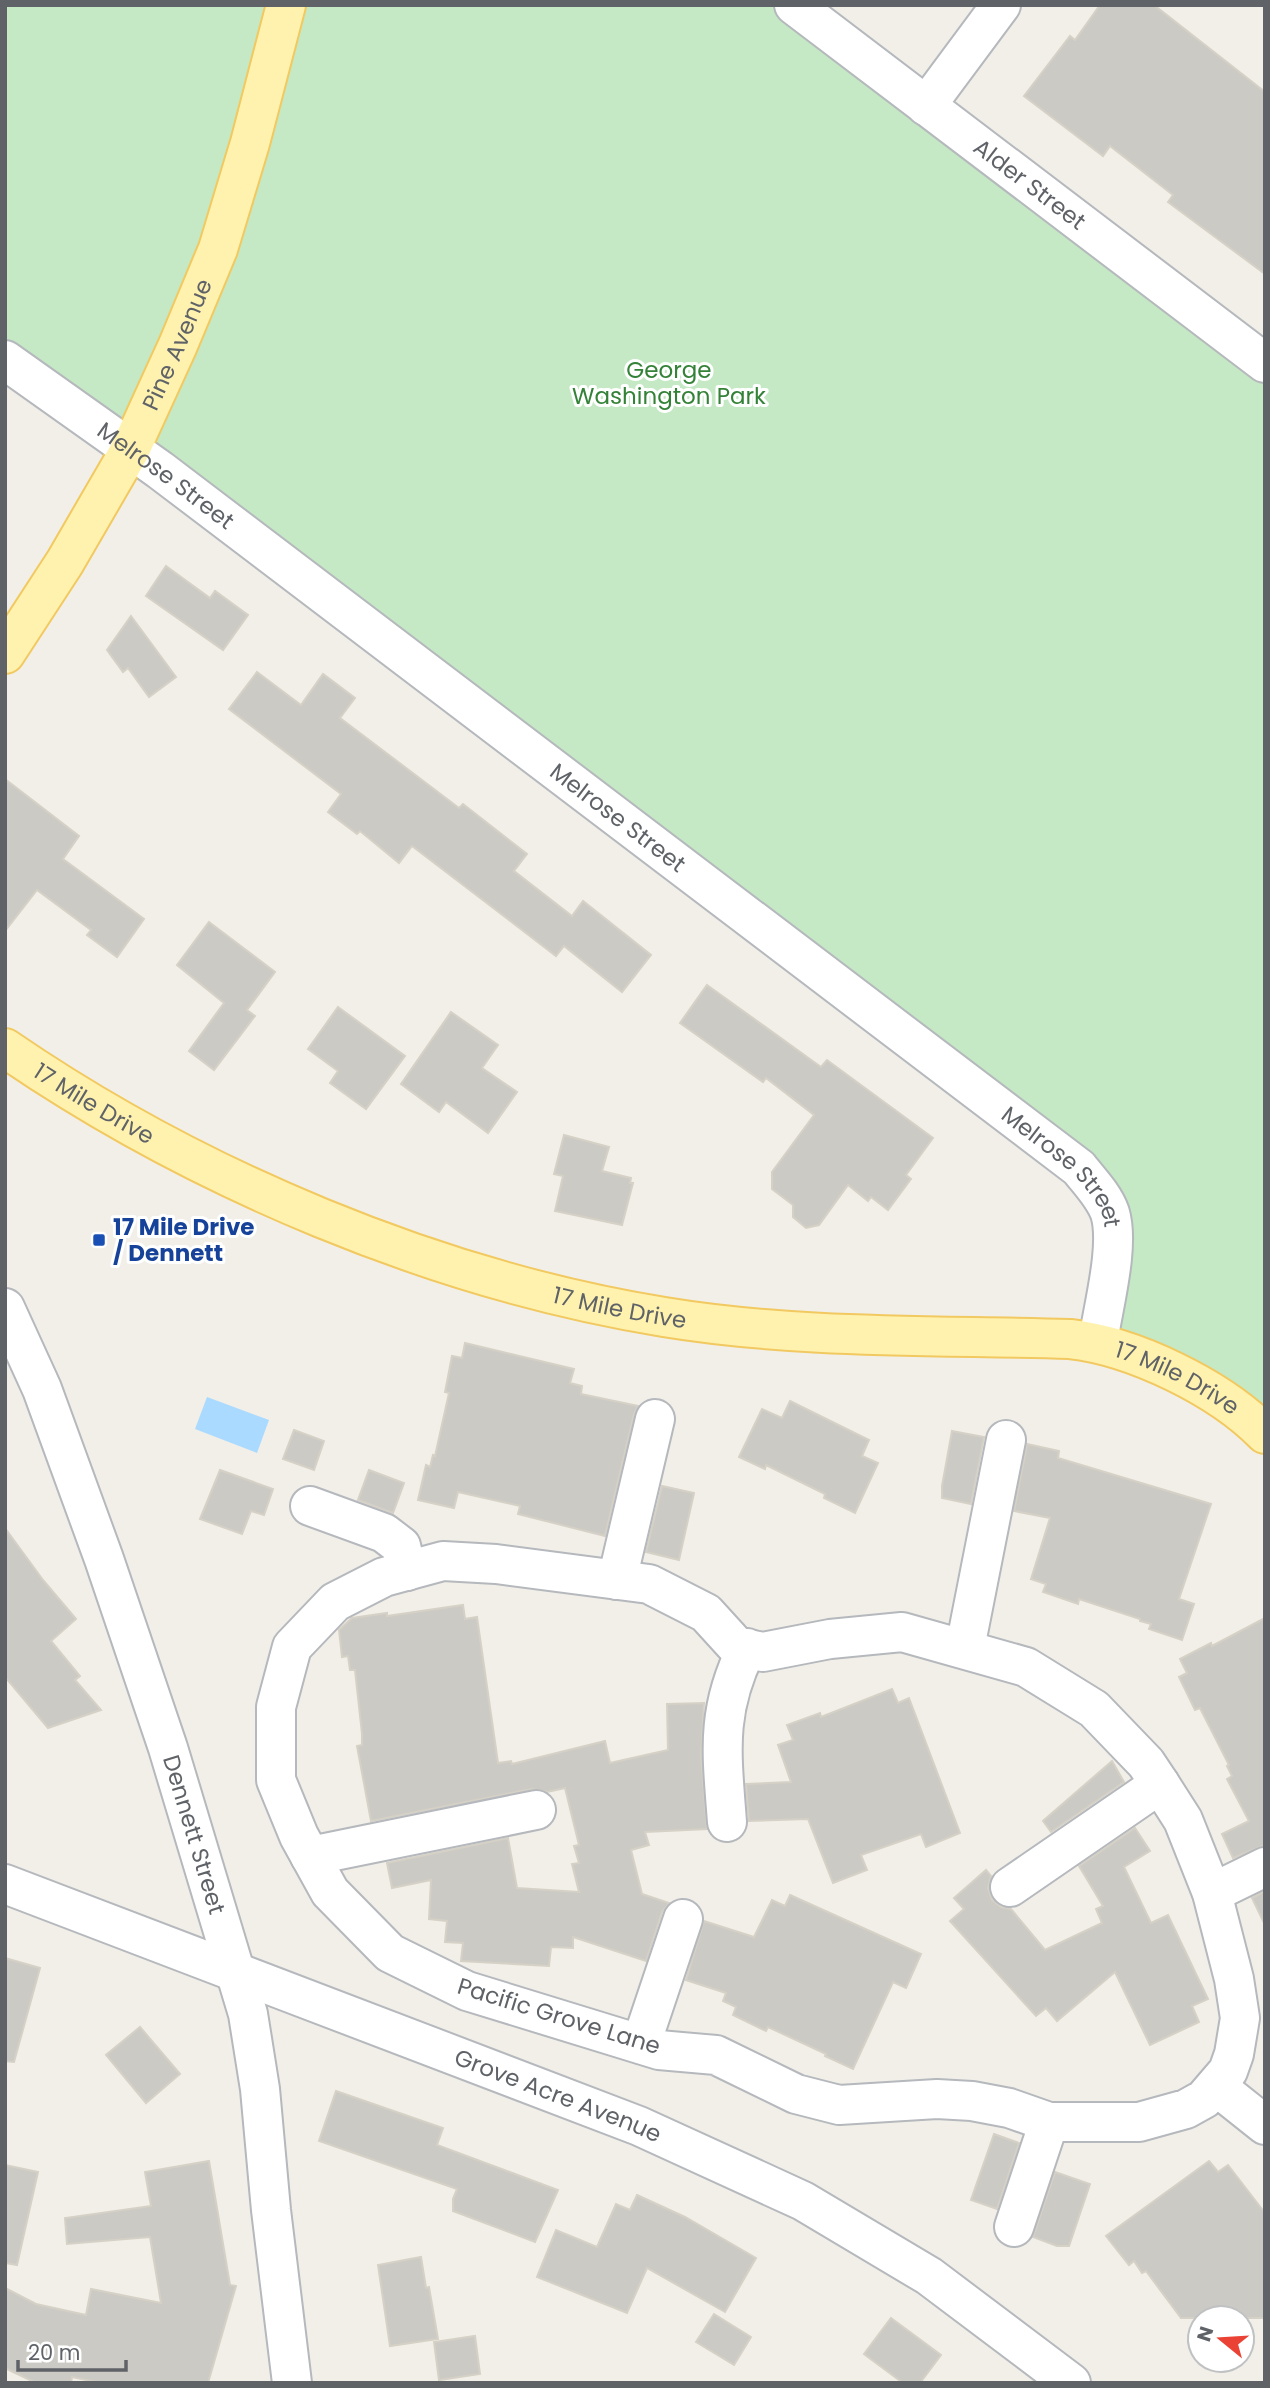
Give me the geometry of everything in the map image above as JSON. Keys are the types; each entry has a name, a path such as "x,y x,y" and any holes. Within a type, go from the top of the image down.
{"main road":[{"name":"Pine Avenue","path":"5,654 65,562 131,450 178,345 218,249 250,143 286,5"},
{"name":"17 Mile Drive","path":"5,1048 51,1080 142,1133 237,1181 332,1222 517,1286 666,1318 758,1328 1098,1342 1144,1358 1185,1378 1225,1402 1265,1434"}],"street":[{"name":"Alder Street","path":"794,5 1265,363"},
{"path":"926,106 1001,5"},
{"name":"Melrose Street","path":"5,360 131,450 1079,1168 1109,1211 1114,1236 1098,1342"},
{"name":"Dennett Street","path":"5,1308 42,1389 104,1559 168,1748 248,2014 260,2089 271,2210 292,2383"},
{"path":"617,1580 655,1419"},
{"path":"965,1648 1006,1440"},
{"path":"310,1506 384,1533 401,1546 407,1571"},
{"name":"Pacific Grove Lane","path":"443,1561 496,1564 649,1584 706,1613 737,1647 762,1652 830,1639 902,1632 1026,1667 1094,1709 1146,1763 1183,1820 1212,1893 1234,1979 1240,2018 1228,2071 1204,2099 1161,2118 1139,2122 1049,2122 1009,2108 972,2101 937,2099 839,2105 796,2094 716,2055 659,2050 467,1991 390,1953 330,1892 299,1836 276,1780 276,1707 292,1647 335,1602 384,1577 407,1571 443,1561"},
{"path":"727,1822 721,1740 726,1700 747,1648"},
{"path":"1010,1887 1160,1784"},
{"path":"310,1856 536,1810"},
{"path":"1212,1893 1265,1867"},
{"name":"Grove Acre Avenue","path":"5,1884 639,2126 803,2201 929,2276 1070,2383"},
{"path":"641,2044 683,1919"},
{"path":"1216,2086 1265,2125"},
{"path":"1014,2227 1049,2122"}],"green space":[{"name":"George Washington Park","path":"5,5 794,5 1265,363 1265,1417 1098,1342 1109,1211 5,360"}],"water":[{"path":"207,1397 269,1420 257,1453 195,1429"}],"building":[{"path":"1100,5 1154,5 1265,92 1265,274 1168,202 1173,195 1110,146 1103,156 1024,96 1070,36 1075,40"},
{"path":"166,566 210,598 215,591 248,615 223,650 146,596"},
{"path":"131,616 176,677 149,697 128,668 123,672 107,650"},
{"path":"257,672 301,705 323,674 355,698 340,718 459,808 463,804 527,854 514,871 572,916 583,901 651,955 622,992 564,946 556,956 412,846 399,863 360,831 357,834 328,812 341,794 229,709"},
{"path":"5,779 79,836 63,859 144,919 117,957 87,935 91,930 37,890 5,931"},
{"path":"209,922 275,972 247,1010 255,1016 214,1070 189,1051 224,1003 177,965"},
{"path":"707,985 821,1067 827,1060 933,1138 906,1175 911,1179 888,1210 871,1197 868,1201 848,1185 819,1225 806,1228 793,1217 793,1205 772,1189 772,1172 814,1115 766,1078 763,1082 680,1023"},
{"path":"338,1007 405,1056 366,1109 330,1083 338,1071 308,1049"},
{"path":"451,1012 498,1045 482,1068 517,1092 488,1133 446,1102 439,1112 401,1084"},
{"path":"564,1135 609,1147 602,1171 631,1178 630,1183 633,1183 622,1225 555,1211 563,1176 554,1174"},
{"path":"465,1343 574,1369 570,1383 582,1386 581,1394 638,1406 605,1536 518,1514 520,1506 458,1492 454,1508 418,1500 426,1465 430,1467 433,1455 435,1456 449,1393 445,1392 452,1356 462,1358"},
{"path":"790,1401 869,1440 862,1456 878,1463 855,1513 824,1498 825,1494 766,1465 765,1469 739,1457 762,1409 782,1418"},
{"path":"294,1430 324,1441 314,1470 283,1459"},
{"path":"952,1431 984,1437 971,1504 942,1498"},
{"path":"1027,1444 1059,1451 1058,1458 1211,1504 1179,1599 1194,1604 1182,1640 1149,1629 1151,1624 1140,1619 1079,1599 1078,1604 1043,1592 1046,1584 1031,1579 1050,1518 1014,1511"},
{"path":"220,1470 273,1489 264,1515 251,1511 242,1534 200,1519"},
{"path":"369,1470 404,1483 393,1513 358,1500"},
{"path":"662,1486 694,1493 679,1560 646,1552"},
{"path":"5,1528 76,1619 51,1641 80,1676 75,1680 101,1710 48,1728 5,1677"},
{"path":"463,1605 465,1619 477,1617 498,1763 511,1761 512,1764 605,1741 610,1763 668,1750 667,1704 704,1703 701,1755 707,1829 645,1832 649,1845 631,1850 642,1894 669,1903 662,1912 646,1961 573,1937 573,1948 551,1947 549,1966 461,1961 463,1943 445,1942 447,1921 429,1919 431,1880 392,1888 387,1863 508,1838 517,1888 579,1892 572,1864 579,1863 574,1846 579,1845 565,1788 547,1792 532,1789 371,1821 357,1746 362,1745 362,1734 355,1670 350,1670 348,1656 342,1657 339,1630 352,1618"},
{"path":"1265,1618 1265,1845 1233,1858 1222,1834 1249,1821 1227,1779 1232,1776 1227,1766 1229,1765 1200,1708 1195,1710 1179,1677 1187,1673 1180,1659 1211,1643 1212,1646"},
{"path":"892,1689 898,1703 909,1698 960,1833 926,1847 921,1834 861,1855 867,1870 833,1883 808,1819 749,1821 746,1784 791,1782 778,1745 793,1740 787,1725 820,1713 821,1717"},
{"path":"1112,1761 1124,1782 1051,1832 1043,1821"},
{"path":"1135,1828 1150,1851 1124,1867 1151,1923 1168,1915 1208,1999 1192,2006 1199,2022 1150,2045 1115,1972 1057,2021 1046,2008 1036,2016 950,1921 964,1909 954,1898 986,1870 991,1876 988,1888 992,1900 1001,1907 1011,1909 1045,1950 1102,1923 1096,1909 1103,1906 1079,1866"},
{"path":"1265,1891 1265,1925 1252,1898"},
{"path":"790,1895 921,1954 906,1988 893,1982 853,2069 768,2027 766,2031 733,2015 736,2007 723,2001 726,1993 686,1980 704,1921 754,1937 772,1900 785,1906"},
{"path":"5,1958 40,1968 14,2062 5,2061"},
{"path":"140,2027 180,2074 146,2103 106,2055"},
{"path":"336,2091 443,2128 437,2145 558,2190 535,2242 453,2211 453,2199 457,2189 319,2141"},
{"path":"994,2134 1019,2143 997,2209 971,2200"},
{"path":"209,2161 230,2285 236,2286 208,2383 101,2383 72,2377 71,2383 36,2383 5,2368 5,2288 36,2304 86,2315 91,2289 161,2303 150,2237 67,2244 65,2218 151,2206 145,2172"},
{"path":"1209,2161 1218,2172 1228,2165 1265,2213 1265,2318 1256,2318 1256,2304 1186,2304 1186,2318 1181,2318 1146,2271 1142,2273 1134,2261 1129,2265 1106,2236"},
{"path":"5,2165 38,2172 17,2265 5,2263"},
{"path":"1055,2172 1090,2184 1069,2246 1057,2246 1033,2237"},
{"path":"637,2195 685,2217 756,2258 725,2312 647,2268 627,2313 537,2277 556,2230 597,2247 616,2204 630,2210"},
{"path":"421,2257 438,2339 390,2346 378,2265"},
{"path":"714,2314 751,2337 734,2365 696,2342"},
{"path":"891,2318 941,2355 920,2383 903,2383 864,2354"},
{"path":"475,2336 480,2374 439,2380 434,2342"}],"place":[{"name":"17 Mile Drive / Dennett","path":"99,1240"}]}
